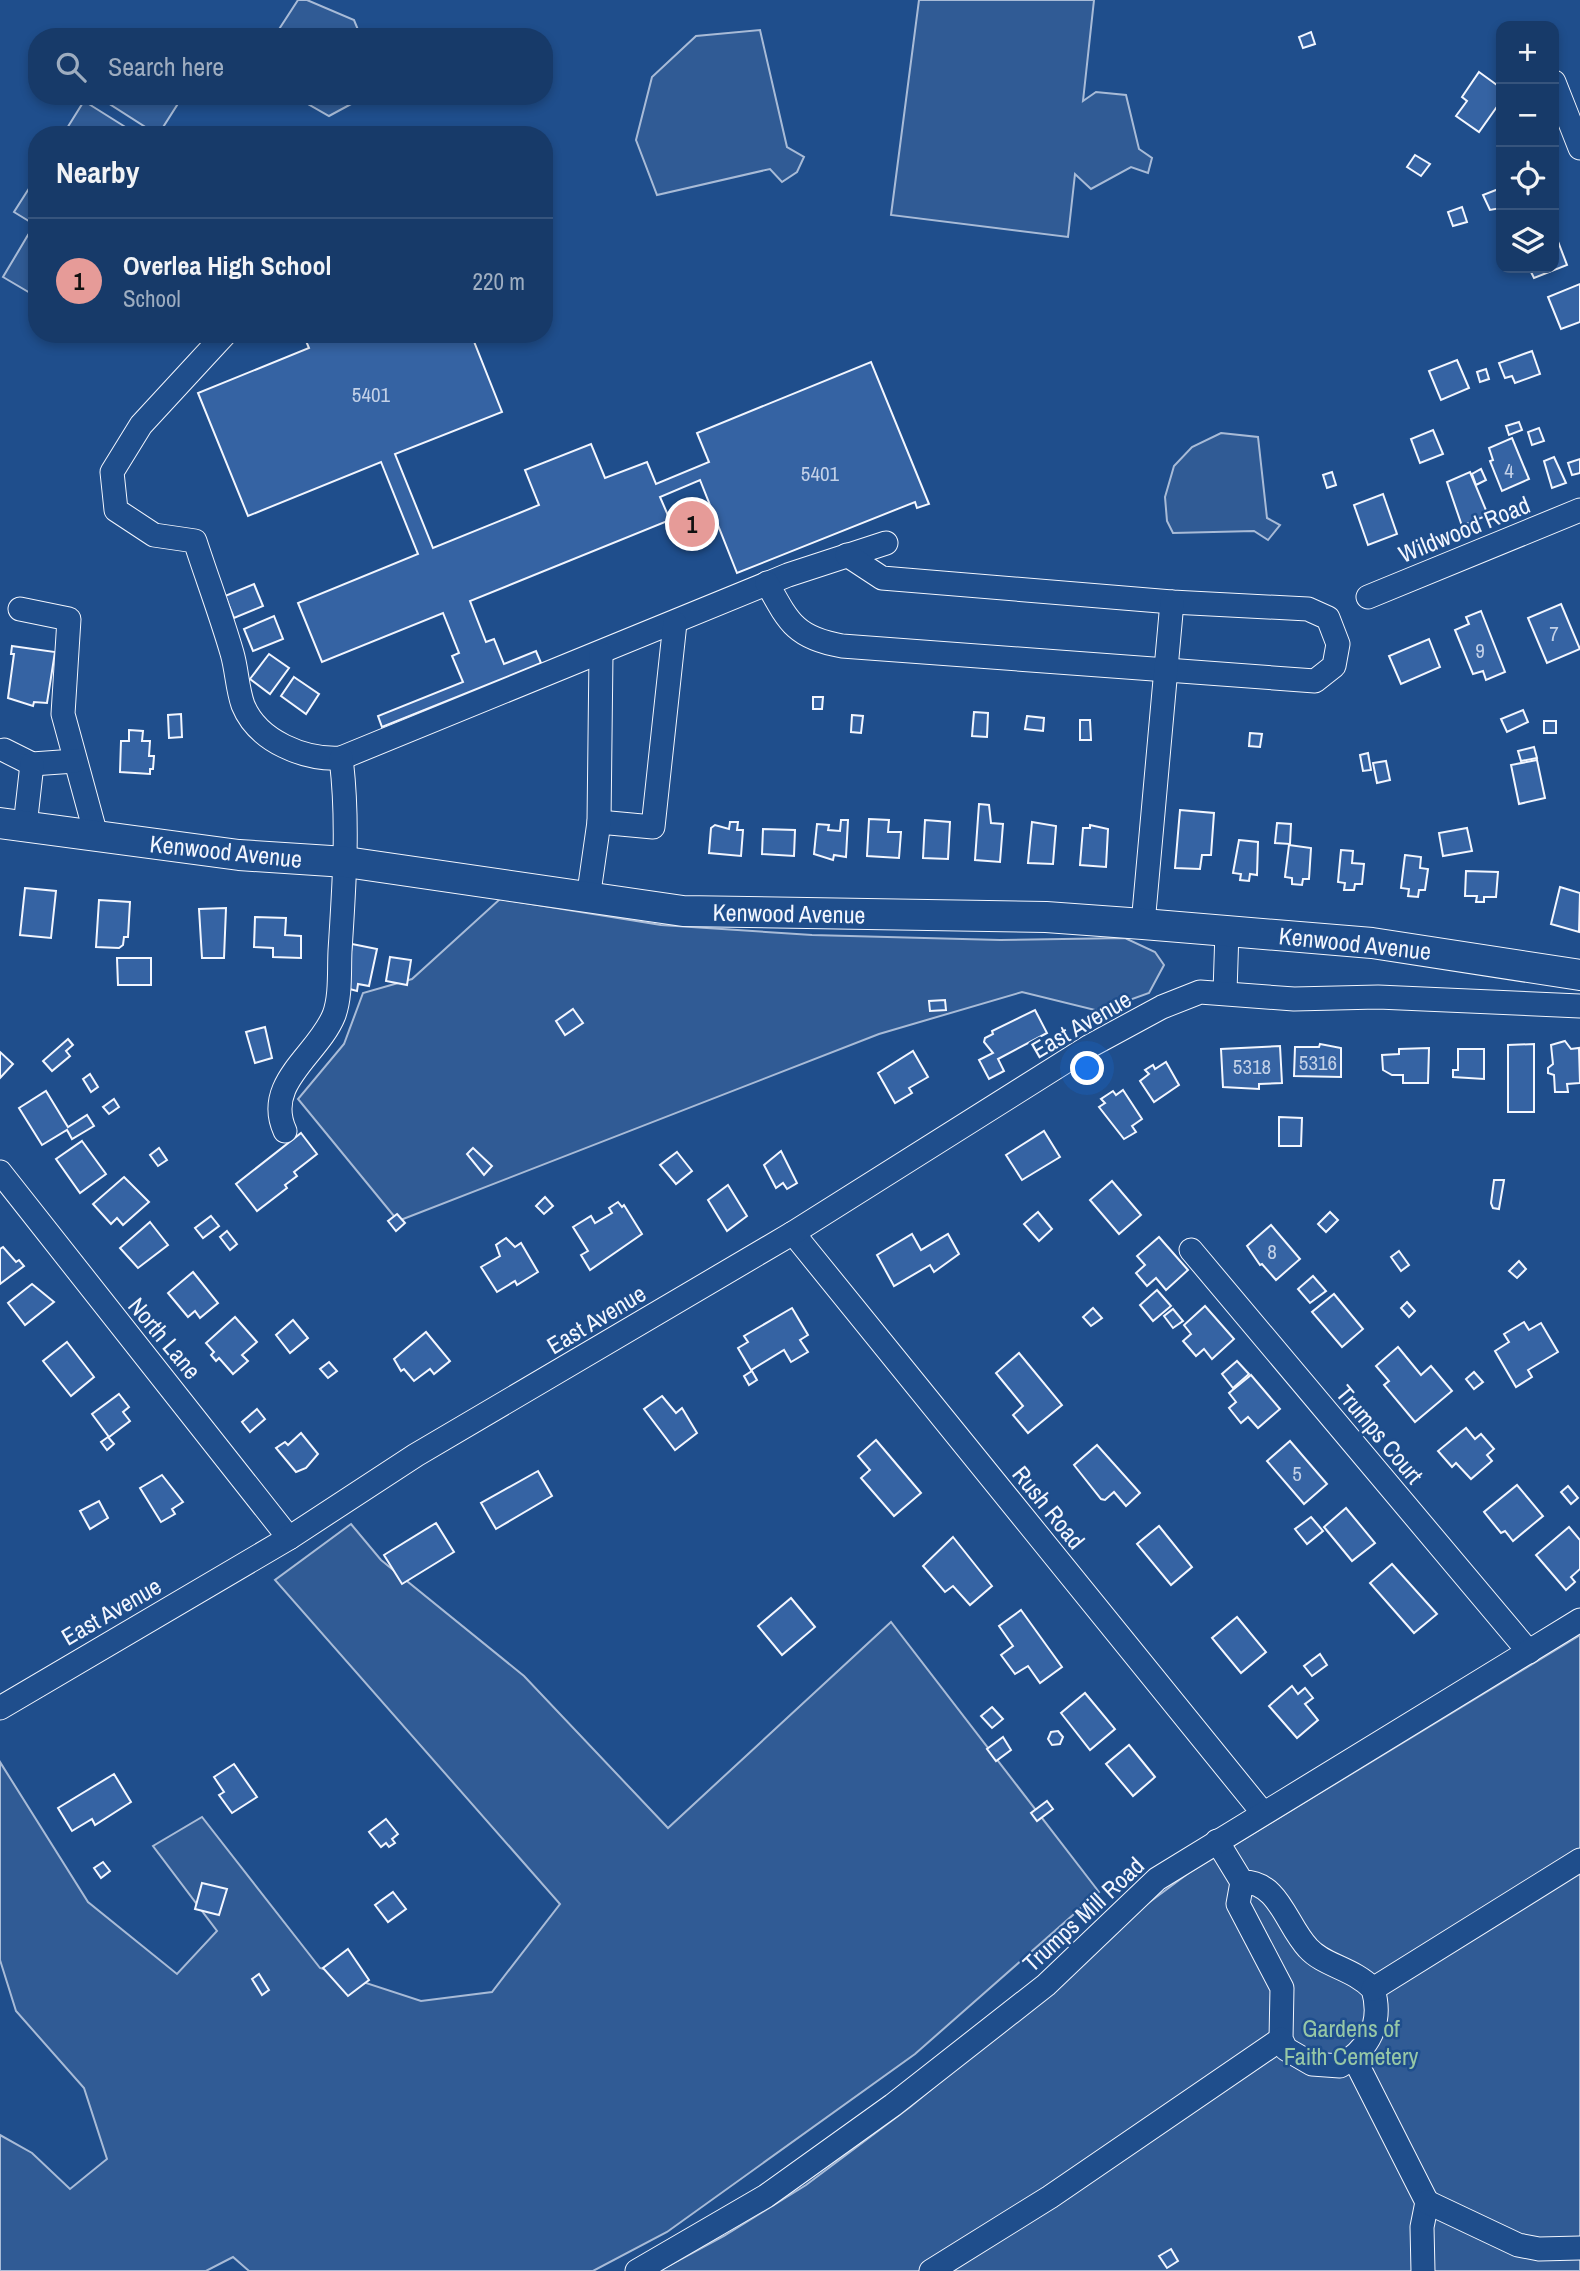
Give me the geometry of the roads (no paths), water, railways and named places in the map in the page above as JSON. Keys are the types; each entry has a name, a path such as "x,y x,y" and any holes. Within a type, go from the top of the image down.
{"main road":[{"name":"Kenwood Avenue","path":"12,825 239,855 346,862 683,911 1046,917 1424,950 1580,975"}],"street":[{"path":"1555,84 1580,148"},
{"path":"217,343 141,425 112,472 116,510 154,535 195,541 233,656 243,705 250,718 281,744 303,755 318,759 341,758 600,654 767,583 886,543"},
{"name":"Wildwood Road","path":"1368,597 1580,510"},
{"path":"767,583 794,628 805,637 821,642 1315,681 1335,666 1338,644 1328,618 1308,609 1172,603 882,578 847,555"},
{"path":"1143,924 1172,603"},
{"path":"20,609 69,619 63,714 96,835"},
{"path":"599,822 653,827 675,622"},
{"path":"588,899 599,822 600,654"},
{"path":"4,750 32,764 75,761"},
{"path":"285,1131 279,1119 282,1090 317,1044 335,1013 346,862 341,758"},
{"path":"12,825 32,764"},
{"path":"1225,992 1227,931"},
{"name":"East Avenue","path":"0,1708 289,1538 416,1455 793,1233 1090,1046 1162,1007 1200,992 1294,999 1378,997 1580,1006"},
{"name":"North Lane","path":"0,1172 289,1538"},
{"name":"Rush Road","path":"793,1233 1263,1813"},
{"name":"Trumps Court","path":"1191,1250 1529,1652"},
{"name":"Trumps Mill Road","path":"637,2271 766,2196 894,2105 1046,1985 1157,1879 1580,1620"},
{"path":"1217,1841 1242,1882 1238,1904 1282,1988 1281,2039 1286,2049 1312,2064 1340,2066 1354,2058 1373,2030 1377,2015 1373,1989 1353,1973 1309,1951 1269,1889 1253,1882 1242,1882"},
{"path":"1373,1989 1580,1860"},
{"path":"931,2271 1050,2197 1281,2039"},
{"path":"1354,2058 1427,2202 1518,2245 1539,2249 1580,2248"},
{"path":"1423,2271 1422,2227 1427,2202"}],"place":[{"name":"Overlea High School","path":"692,524"}],"park label":[{"name":"Gardens of Faith Cemetery","path":"1351,2042"}]}
